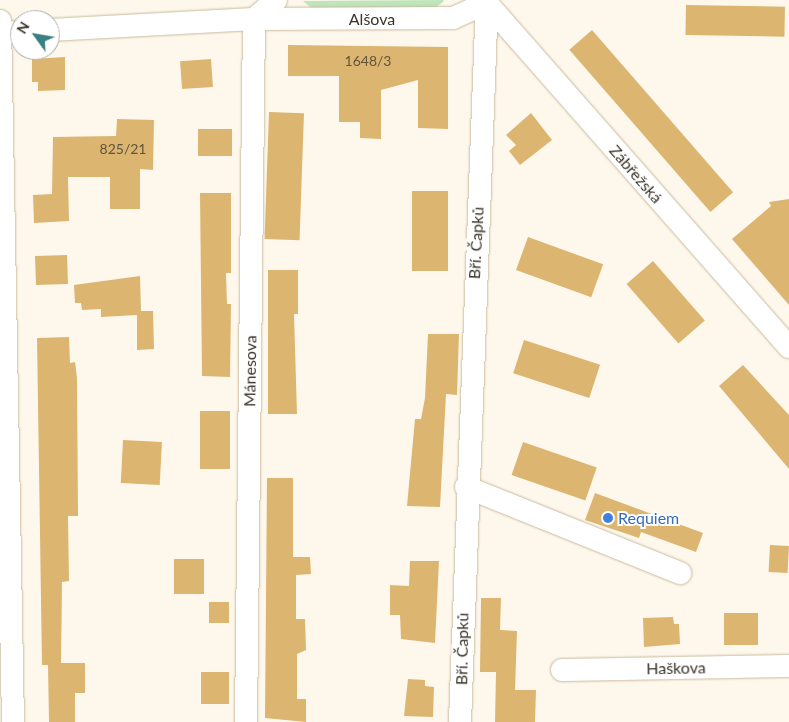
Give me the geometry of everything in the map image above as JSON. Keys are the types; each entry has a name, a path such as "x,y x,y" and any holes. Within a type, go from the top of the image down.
{"street":[{"path":"254,20 276,0"},
{"name":"Alšova","path":"60,30 254,20 453,18 486,1"},
{"name":"Zábřežská","path":"486,1 789,347"},
{"name":"Bří. Čapků","path":"460,722 466,487 486,1"},
{"name":"Mánesova","path":"246,722 254,20"},
{"path":"0,21 6,677 13,722"},
{"path":"466,487 680,573"},
{"name":"Haškova","path":"562,670 789,666"}],"green space":[{"path":"303,1 444,1 430,12 317,13"}],"building":[{"path":"686,5 785,7 784,37 685,35"},
{"path":"592,30 733,192 710,212 569,50"},
{"path":"288,45 448,47 448,129 418,128 418,80 381,90 381,139 360,138 360,122 339,122 339,76 288,76"},
{"path":"60,57 65,57 65,90 38,91 38,82 32,82 32,60 60,60"},
{"path":"211,59 213,87 182,89 180,61"},
{"path":"269,112 304,113 300,240 265,239"},
{"path":"531,113 552,140 520,165 509,151 516,145 506,135"},
{"path":"117,119 154,120 153,170 140,169 140,209 110,209 110,177 68,177 69,221 34,223 33,195 52,194 53,137 116,136"},
{"path":"198,129 232,129 232,156 198,156"},
{"path":"412,191 448,191 448,271 412,271"},
{"path":"200,193 231,193 231,273 226,273 227,304 231,304 230,377 202,376"},
{"path":"789,199 789,305 732,239 771,206 769,202"},
{"path":"528,237 603,264 591,297 516,270"},
{"path":"67,255 68,284 36,285 35,256"},
{"path":"653,261 705,321 678,344 627,284"},
{"path":"268,270 298,270 298,314 294,314 297,414 268,414"},
{"path":"140,276 141,311 153,311 154,349 137,350 137,315 101,317 101,309 82,310 81,303 75,303 74,285"},
{"path":"428,334 459,334 457,395 446,394 440,507 407,506 415,419 421,419 425,398"},
{"path":"69,337 70,363 75,362 77,378 78,516 68,516 69,581 62,582 61,663 85,663 85,693 75,693 75,722 49,722 48,665 42,665 37,338"},
{"path":"524,340 600,365 589,398 513,373"},
{"path":"743,365 789,415 789,469 719,386"},
{"path":"200,411 230,411 230,469 200,469"},
{"path":"123,440 162,442 160,485 121,483"},
{"path":"523,442 597,467 585,500 512,475"},
{"path":"267,478 293,478 293,557 310,557 311,574 296,575 296,619 305,619 306,650 297,654 297,699 306,699 306,722 265,718"},
{"path":"595,493 703,533 696,552 641,532 639,538 585,520"},
{"path":"770,545 789,546 788,573 769,572"},
{"path":"174,559 204,559 204,594 174,594"},
{"path":"410,561 439,561 435,643 401,639 400,615 390,615 390,585 409,586"},
{"path":"481,598 501,598 500,630 517,631 515,690 536,690 535,722 495,722 496,672 480,672"},
{"path":"209,602 229,602 229,623 209,623"},
{"path":"724,613 758,613 758,645 724,645"},
{"path":"673,617 674,624 679,624 680,644 644,647 643,618"},
{"path":"201,672 229,672 229,704 201,704"},
{"path":"408,679 425,680 425,686 434,687 433,717 404,716"}],"place":[{"name":"Requiem","path":"608,518"}]}
